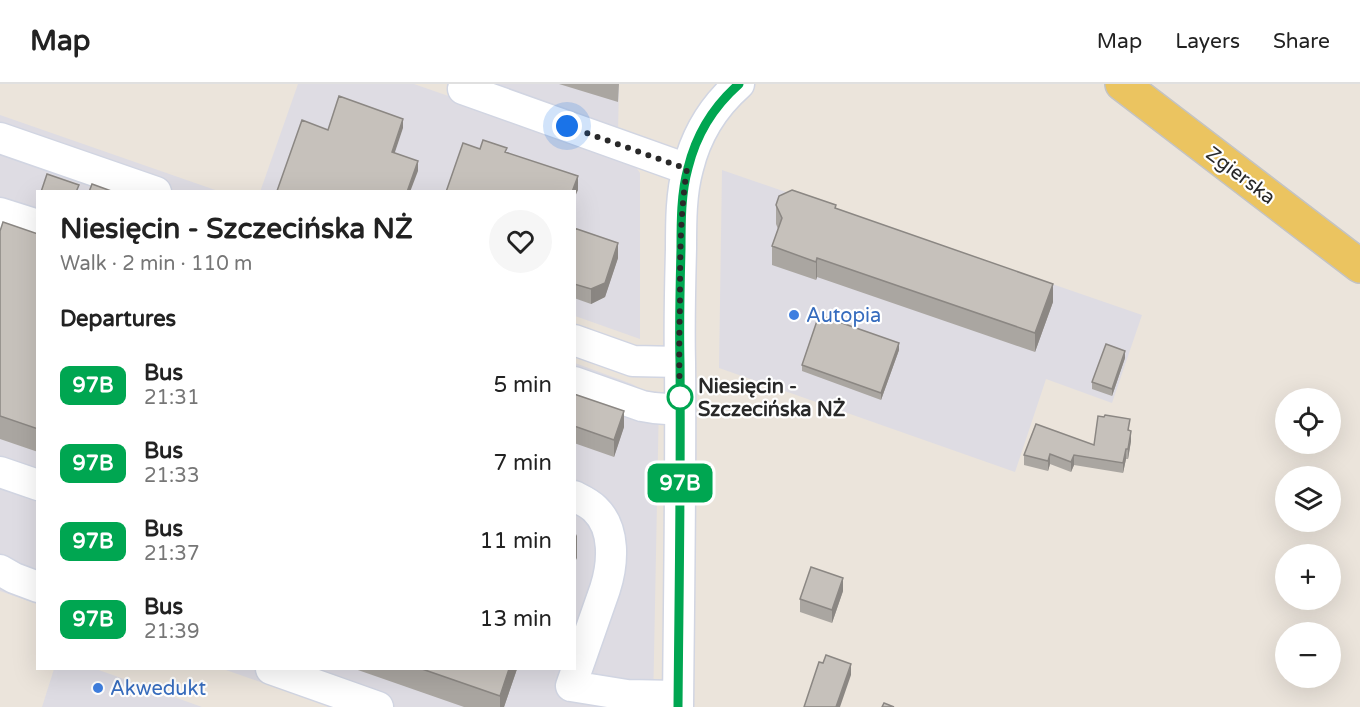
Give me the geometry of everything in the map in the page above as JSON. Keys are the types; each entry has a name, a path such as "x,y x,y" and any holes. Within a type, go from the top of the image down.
{"main road":[{"name":"Zgierska","path":"1122,84 1360,266"}],"street":[{"path":"576,497 593,507 605,522 611,556 605,589 567,697 627,695 678,702 681,232 684,191 687,169 700,134 718,106 739,84"},
{"path":"463,89 687,169"},
{"path":"0,138 150,190"},
{"path":"0,213 36,224"},
{"path":"576,341 633,361 680,362"},
{"path":"576,383 642,405 680,410"},
{"path":"0,472 36,484"},
{"path":"0,570 14,578 36,585"},
{"path":"274,670 378,707"}],"shaded area":[{"path":"298,84 414,84 631,160 640,173 640,339 576,316 576,190 261,190"},
{"path":"476,84 619,84 618,134"},
{"path":"0,115 215,190 36,190 36,604 0,591"},
{"path":"722,170 1142,315 1112,403 1046,379 1015,472 719,368"},
{"path":"576,363 632,384 659,399 653,707 332,707 226,670 576,670"},
{"name":"Akwedukt","path":"54,670 99,670 202,707 42,707"}],"building":[{"path":"339,96 403,119 392,152 418,161 408,190 277,190 302,120 328,130"},
{"path":"483,140 507,148 505,152 578,176 573,190 447,190 463,143 480,149"},
{"path":"47,174 79,185 77,190 42,190"},
{"path":"92,184 108,190 90,190"},
{"path":"792,190 836,205 835,208 1053,284 1035,333 817,258 816,262 772,246 782,218 776,205 779,196"},
{"path":"3,222 36,233 36,428 0,416 0,231"},
{"path":"576,229 618,243 605,283 591,289 576,285"},
{"path":"819,315 899,343 881,393 802,365"},
{"path":"1106,344 1125,351 1112,389 1092,382"},
{"path":"576,395 624,411 614,440 576,427"},
{"path":"1105,415 1130,419 1128,430 1131,431 1123,463 1074,455 1071,462 1050,454 1048,461 1024,455 1036,424 1094,445 1098,416 1104,417"},
{"path":"811,567 843,578 832,610 800,599"},
{"path":"826,655 851,664 836,707 804,707 819,662 823,663"},
{"path":"425,670 509,670 500,696"},
{"path":"884,703 894,707 882,707"}],"bus line":[{"name":"97B","path":"678,707 679,326 684,191 687,169 700,134 718,106 739,84"}],"place":[{"name":"Autopia","path":"794,315"},
{"name":"Niesięcin - Szczecińska NŻ","path":"680,397"},
{"name":"Akwedukt","path":"98,688"}],"route":[{"path":"567,126 687,169 681,232 680,397"}]}
